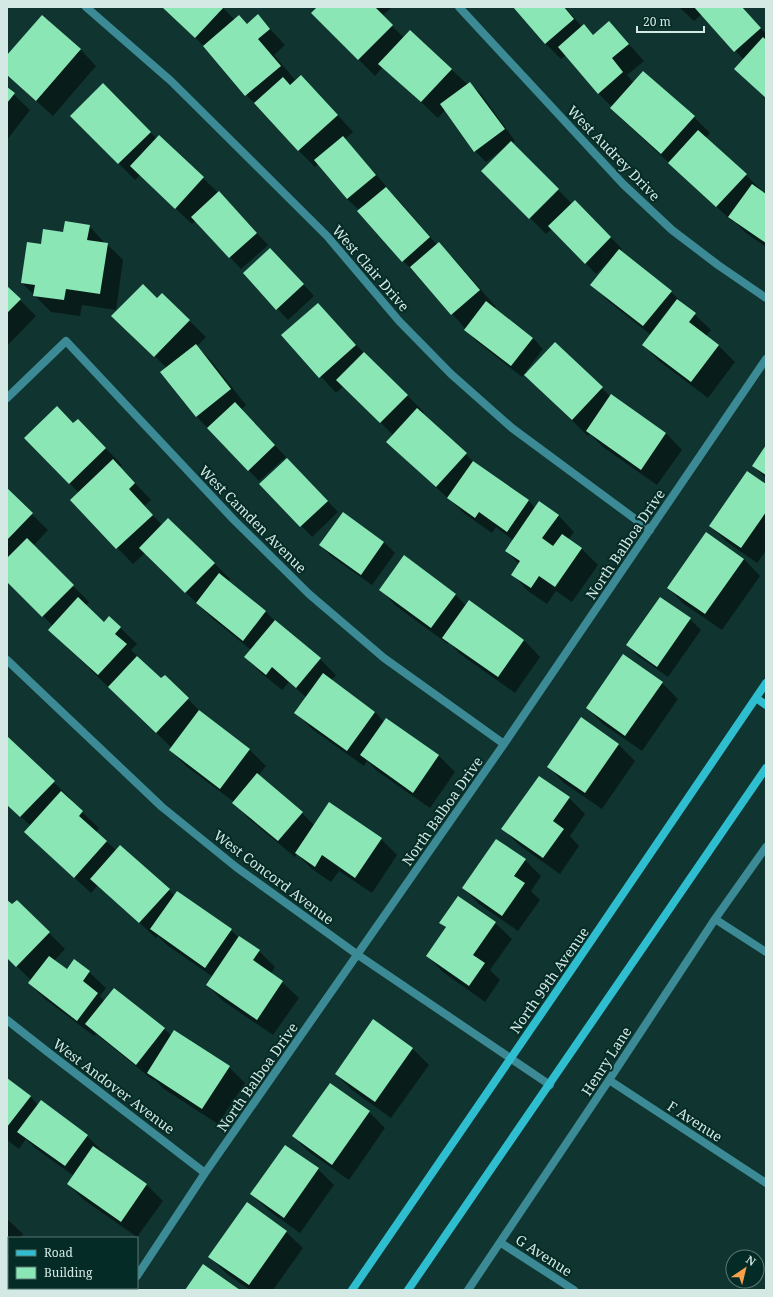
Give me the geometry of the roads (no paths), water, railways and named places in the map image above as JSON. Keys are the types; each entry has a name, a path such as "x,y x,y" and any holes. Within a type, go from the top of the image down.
{"main road":[{"name":"North 99th Avenue","path":"352,1290 766,683"},
{"path":"756,698 766,705"},
{"path":"408,1290 766,768"}],"street":[{"name":"West Clair Drive","path":"86,7 171,81 327,236 399,321 451,374 512,428 650,530"},
{"name":"West Audrey Drive","path":"459,7 623,184 672,230 718,265 766,298"},
{"name":"West Camden Avenue","path":"7,398 66,341 234,520 309,594 384,658 504,744"},
{"name":"North Balboa Drive","path":"138,1274 205,1173 504,744 766,359"},
{"name":"West Concord Avenue","path":"7,660 162,807 236,867 358,955 550,1085"},
{"name":"Henry Lane","path":"468,1290 501,1243 715,919 766,847"},
{"path":"715,919 766,952"},
{"name":"West Andover Avenue","path":"7,1020 205,1173"},
{"name":"F Avenue","path":"609,1080 766,1183"},
{"name":"G Avenue","path":"501,1243 574,1290"}]}
